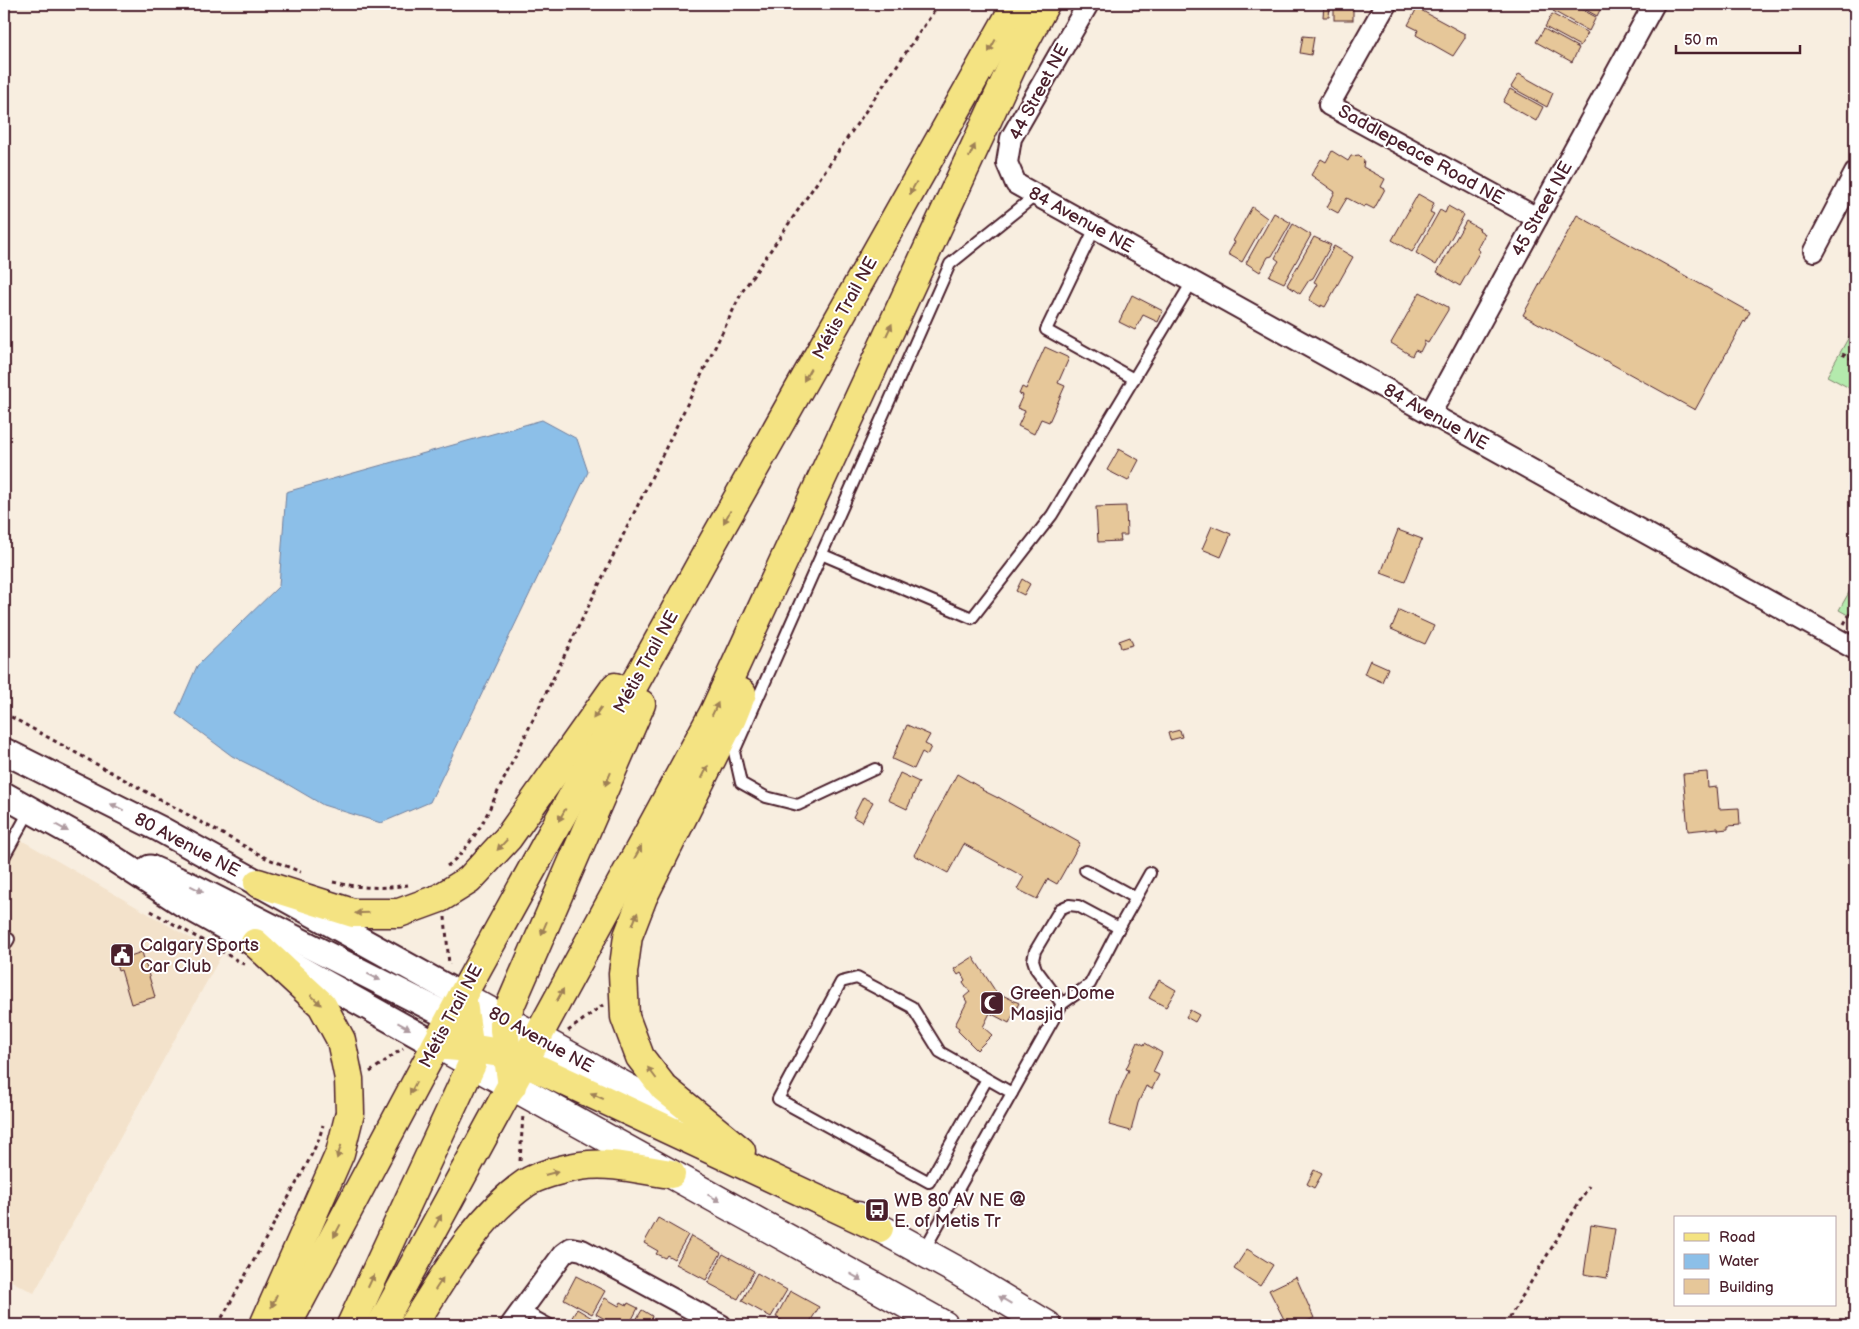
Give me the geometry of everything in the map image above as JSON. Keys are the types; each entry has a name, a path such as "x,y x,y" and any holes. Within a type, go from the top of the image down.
{"main road":[{"name":"Métis Trail NE","path":"287,1325 436,1045 459,1011 704,558 1016,4"},
{"path":"471,1056 509,1042 537,1038 713,714 1015,60 1045,4"},
{"path":"741,1151 664,1088 640,1057 625,1017 623,972 628,936 643,897 732,718 869,375"},
{"path":"258,883 353,913 390,913 399,912 440,898 470,880 508,838 542,792 704,558"},
{"path":"382,1325 512,1086 509,1042 704,558"},
{"path":"252,955 322,1005 341,1040 350,1087 350,1113 340,1153 264,1325"},
{"path":"351,1325 471,1056 459,1011"},
{"name":"80 Avenue NE","path":"459,1011 509,1042 537,1038 956,1270 1047,1325"},
{"path":"509,1042 879,1228"},
{"path":"436,1045 471,1056 512,1086 944,1325"},
{"path":"412,1325 451,1265 493,1211 528,1182 582,1165 616,1165 671,1174"}],"street":[{"name":"44 Street NE","path":"1016,184 1007,163 1012,138 1088,4"},
{"name":"Saddlepeace Road NE","path":"1386,4 1328,105 1537,218"},
{"name":"45 Street NE","path":"1430,414 1654,4"},
{"path":"1814,251 1855,173"},
{"name":"84 Avenue NE","path":"1016,184 1855,649"},
{"name":"80 Avenue NE","path":"4,751 160,829 258,883 459,1011"},
{"path":"4,795 88,842 182,903 252,955 436,1045"},
{"path":"88,842 189,885 459,1011"},
{"path":"517,1318 563,1254 571,1248 582,1250 721,1325"}],"lane":[{"path":"875,769 798,805 766,797 741,783 734,752 950,264 1036,195"},
{"path":"1095,228 1046,330 1134,379"},
{"path":"821,554 972,618 1052,514 1192,282"},
{"path":"4,857 30,810"},
{"path":"1085,870 1136,898"},
{"path":"923,1253 1062,1004 1090,984 1150,873"},
{"path":"1062,1004 1036,969 1033,960 1035,951 1060,909 1069,905 1078,906 1119,928"},
{"path":"4,936 9,939 4,947"},
{"path":"987,1079 929,1182 778,1099 841,982 857,978 912,1007 940,1052 1012,1093"},
{"path":"517,1318 550,1325"}],"path":[{"path":"444,869 471,842 482,822 742,292 939,4"},
{"path":"1842,354 1855,360"},
{"path":"4,713 266,858 309,875"},
{"path":"325,880 358,888 387,888 416,883"},
{"path":"151,911 252,955"},
{"path":"445,916 449,965 445,973"},
{"path":"564,1038 568,1031 607,1002"},
{"path":"363,1078 405,1046"},
{"path":"520,1164 523,1113"},
{"path":"218,1325 307,1164 319,1139 324,1121"},
{"path":"1505,1325 1589,1186"}],"shaded area":[{"path":"4,830 221,956 34,1293 4,1277"}],"green space":[{"path":"1855,326 1855,391 1827,376"},
{"path":"1855,582 1855,619 1839,610"}],"water":[{"path":"542,420 577,439 588,472 430,802 381,823 323,805 282,781 232,756 176,714 197,666 279,586 286,492"}],"building":[{"path":"1324,4 1330,4 1329,17 1323,17"},
{"path":"1334,4 1353,4 1353,20 1334,20"},
{"path":"1557,4 1571,4 1596,17 1589,31 1553,11"},
{"path":"1575,4 1603,4 1597,16"},
{"path":"1417,8 1465,34 1465,38 1453,56 1416,35 1418,30 1408,25"},
{"path":"1552,14 1588,33 1580,46 1545,27"},
{"path":"1544,29 1579,48 1572,62 1536,42"},
{"path":"1303,36 1314,37 1311,55 1300,53"},
{"path":"1519,74 1553,93 1547,107 1511,87"},
{"path":"1510,89 1543,107 1536,121 1503,102"},
{"path":"1332,151 1348,161 1351,156 1359,155 1364,160 1363,167 1385,179 1381,187 1385,189 1374,209 1366,205 1364,207 1347,198 1338,213 1327,207 1335,192 1311,175 1321,159 1326,162"},
{"path":"1418,194 1434,203 1430,212 1434,214 1412,252 1392,240"},
{"path":"1448,206 1464,215 1436,265 1416,253 1440,210 1445,213"},
{"path":"1252,207 1267,218 1242,262 1228,254"},
{"path":"1274,213 1291,223 1272,256 1268,257 1260,272 1246,263"},
{"path":"1577,215 1750,312 1695,410 1523,315"},
{"path":"1466,221 1485,234 1477,249 1480,251 1460,286 1437,272"},
{"path":"1293,224 1311,235 1284,283 1269,276 1279,261 1275,258"},
{"path":"1314,237 1331,245 1313,278 1309,280 1300,294 1287,285"},
{"path":"1334,246 1353,257 1325,307 1321,305 1321,307 1309,300 1318,284 1314,282"},
{"path":"1420,292 1448,307 1448,310 1428,343 1424,341 1420,352 1415,350 1412,356 1391,343"},
{"path":"1132,295 1163,311 1158,322 1143,315 1135,330 1119,322"},
{"path":"1045,347 1069,358 1058,383 1065,386 1049,422 1041,419 1034,434 1018,426 1025,411 1017,408 1023,395 1019,394 1022,387 1026,389"},
{"path":"1119,449 1139,460 1128,481 1107,470"},
{"path":"1126,506 1127,535 1120,535 1121,541 1098,542 1096,507"},
{"path":"1212,526 1231,534 1221,557 1202,549"},
{"path":"1398,530 1422,539 1405,582 1381,573"},
{"path":"1022,579 1030,584 1024,595 1016,591"},
{"path":"1399,610 1434,626 1425,644 1391,629"},
{"path":"1130,637 1133,645 1121,648 1119,641"},
{"path":"1370,660 1388,668 1382,682 1364,674"},
{"path":"907,725 930,735 925,744 931,747 927,755 922,752 914,769 892,759"},
{"path":"1180,730 1182,737 1170,740 1168,733"},
{"path":"1707,772 1708,788 1717,787 1719,809 1739,808 1740,825 1728,826 1728,829 1688,831 1683,774"},
{"path":"900,773 919,782 907,809 888,800"},
{"path":"957,774 982,790 1080,843 1057,884 1048,879 1037,899 1017,889 1024,877 964,844 948,873 914,855"},
{"path":"863,797 873,802 862,822 853,817"},
{"path":"127,946 130,956 142,952 155,997 131,1004 121,970 118,971 112,950"},
{"name":"Green Dome Masjid","path":"973,957 996,992 1019,1003 1009,1023 990,1013 983,1027 992,1035 977,1050 958,1031 959,1028 955,1025 967,1002 964,997 970,992 963,982 965,980 961,973 958,975 954,969"},
{"path":"1159,980 1176,990 1166,1007 1149,998"},
{"path":"1190,1010 1199,1015 1195,1022 1186,1017"},
{"path":"1138,1042 1144,1045 1145,1043 1162,1053 1153,1072 1159,1075 1152,1089 1146,1086 1138,1103 1131,1131 1109,1125 1118,1095 1129,1070 1126,1069"},
{"path":"1314,1170 1322,1174 1314,1188 1307,1184"},
{"path":"658,1218 688,1235 674,1259 667,1255 665,1258 656,1254 658,1251 644,1243"},
{"path":"1591,1225 1615,1229 1607,1278 1584,1274"},
{"path":"691,1236 721,1253 706,1280 676,1264"},
{"path":"1247,1249 1273,1265 1260,1286 1234,1269"},
{"path":"723,1254 754,1271 738,1299 708,1283"},
{"path":"757,1273 787,1290 771,1317 742,1301"},
{"path":"576,1276 605,1291 592,1314 564,1299"},
{"path":"1296,1277 1314,1318 1298,1325 1287,1325 1269,1290"},
{"path":"790,1291 819,1307 808,1325 786,1325 776,1317"},
{"path":"605,1298 619,1306 621,1302 638,1308 629,1325 609,1324 610,1322 596,1314"},
{"path":"577,1309 592,1318 587,1325 568,1324"},
{"path":"642,1310 652,1316 651,1319 657,1322 655,1325 633,1325"}],"place":[{"name":"Calgary Sports Car Club","path":"122,955"},
{"name":"Green Dome Masjid","path":"992,1003"},
{"name":"WB 80 AV NE @ E. of Metis Tr","path":"877,1210"}]}
